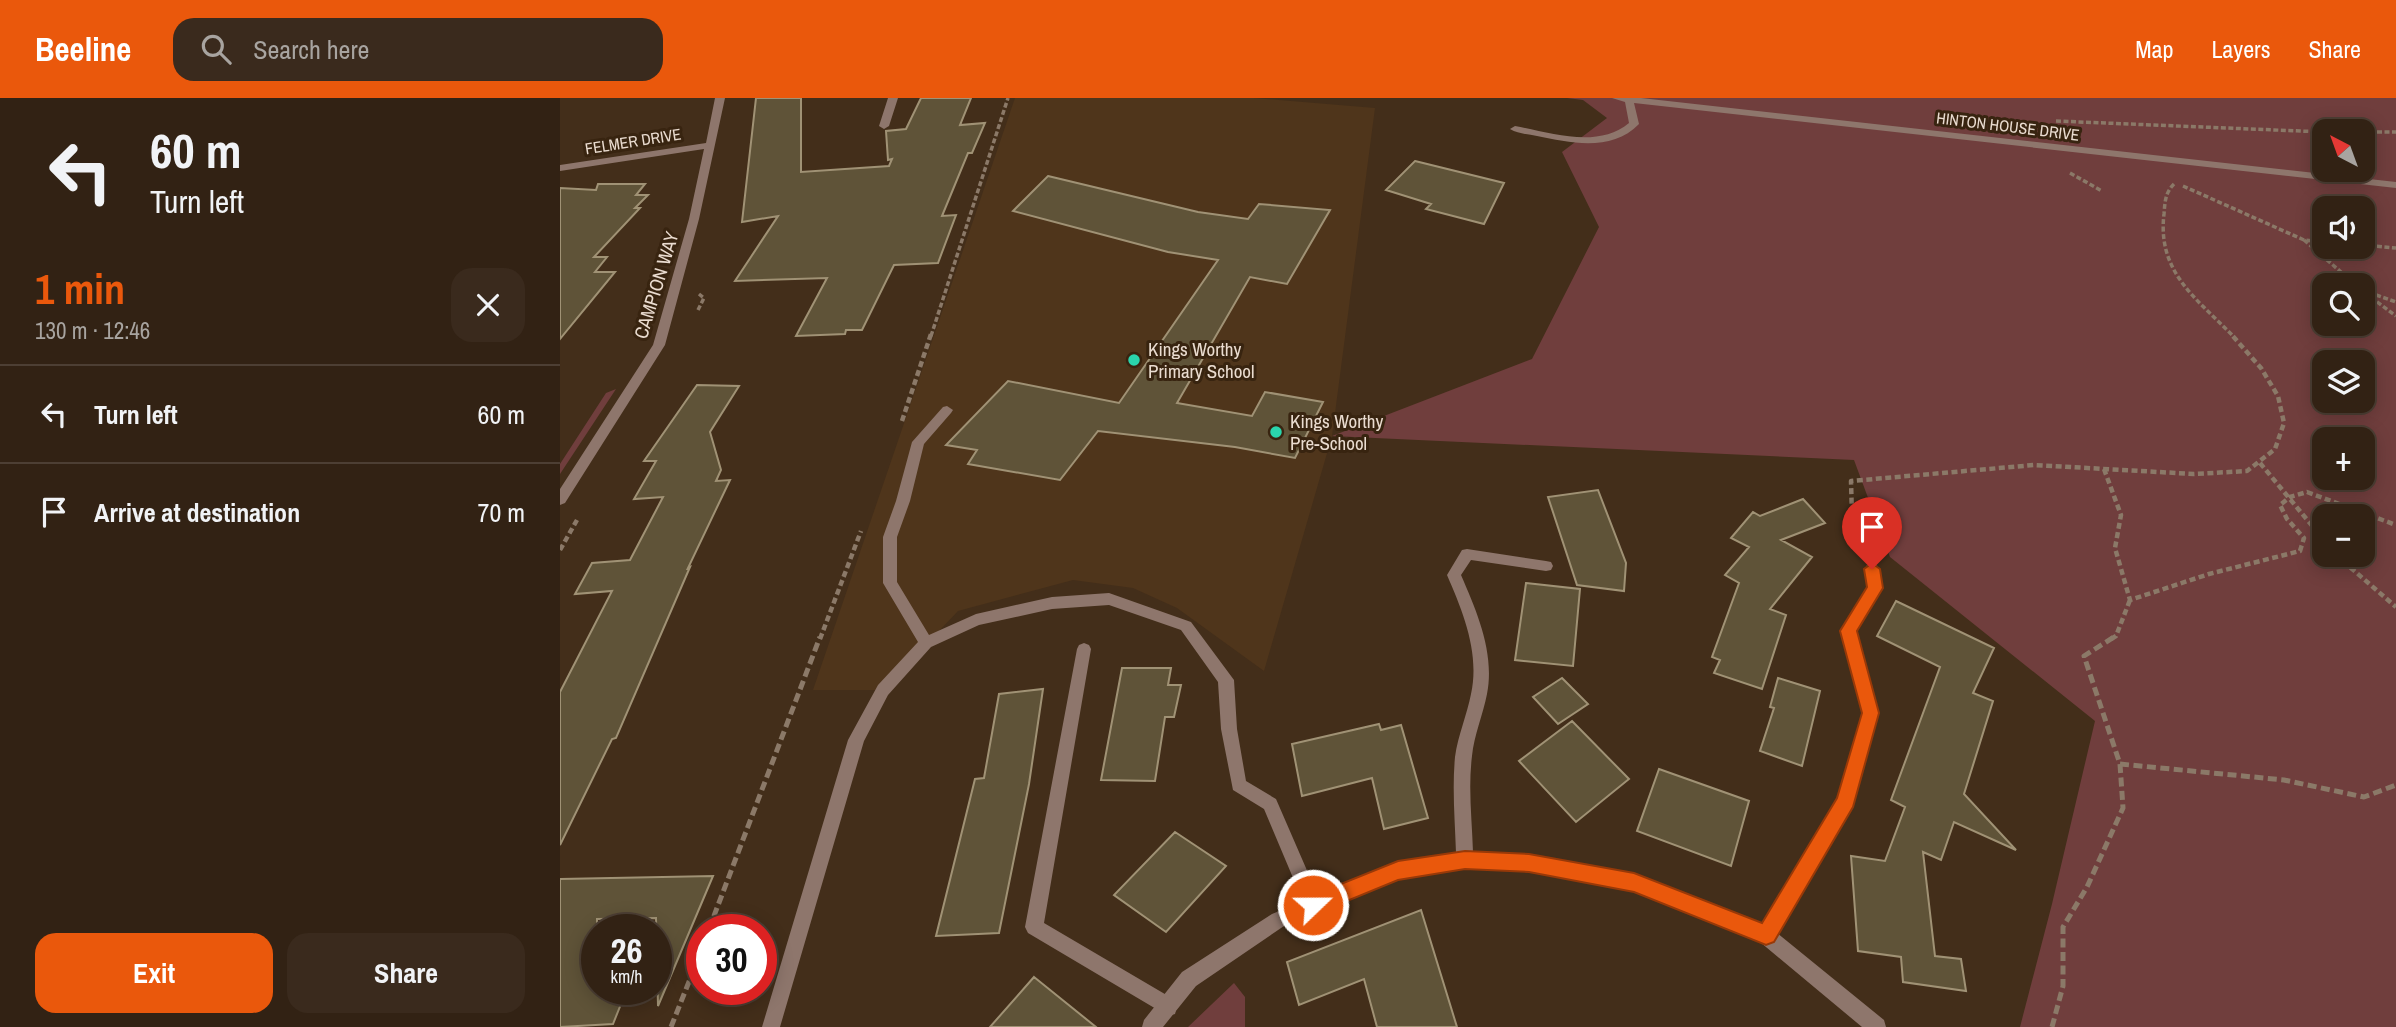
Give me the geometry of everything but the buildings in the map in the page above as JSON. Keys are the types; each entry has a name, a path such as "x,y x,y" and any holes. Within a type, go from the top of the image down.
{"street":[{"name":"CAMPION WAY","path":"560,500 659,345 683,263 720,98"},
{"path":"884,126 893,98"},
{"name":"HINTON HOUSE DRIVE","path":"1617,98 2396,185"},
{"path":"1515,129 1566,137 1616,136 1627,132 1634,124 1629,99"},
{"name":"FELMER DRIVE","path":"561,169 710,145"},
{"path":"926,643 890,583 890,537 904,501 918,442 947,410"},
{"path":"1465,860 1463,785 1466,742 1479,701 1482,664 1471,618 1454,575 1466,554 1546,566"},
{"path":"1766,935 1846,801 1871,713 1848,631 1875,588 1872,569"},
{"path":"771,1027 856,740 883,690 926,643 976,620 1052,603 1109,599 1186,626 1226,680 1229,729 1239,785 1270,804 1313,905"},
{"path":"1084,649 1034,928 1168,1007"},
{"path":"1151,1027 1189,979 1278,920 1398,870 1465,860 1529,863 1634,883 1766,935 1877,1027"}],"path":[{"path":"898,430 923,365 984,160 1008,98"},
{"path":"2375,132 2396,132"},
{"path":"2174,160 2175,183"},
{"path":"2175,183 2304,240 2343,273"},
{"path":"1872,569 1852,516 1851,481 2022,465 2243,473 2273,455 2285,433 2278,394 2248,352 2171,267 2162,238 2166,191 2175,183"},
{"path":"2304,240 2312,241"},
{"path":"2375,246 2396,248"},
{"path":"2375,295 2396,302"},
{"path":"2375,300 2396,316"},
{"path":"2260,463 2312,524"},
{"path":"2052,1027 2063,986 2063,928 2087,887 2123,808 2120,764 2084,656 2116,636 2130,600 2115,548 2120,515 2104,469"},
{"path":"2130,600 2150,598 2209,574 2300,551 2304,538 2287,519 2280,505 2290,496 2307,492 2396,525"},
{"path":"715,914 865,522"},
{"path":"2350,567 2396,607"},
{"path":"2120,764 2284,780 2364,797 2396,785"},
{"path":"671,1027 686,989"}],"shaded area":[{"name":"Kings Worthy Primary School","path":"1015,98 1254,98 1375,108 1332,436 1264,671 1177,608 1133,588 1073,580 958,611 883,690 813,690"},
{"path":"1567,98 2396,98 2396,1027 2020,1027 2095,721 1890,557 1854,460 1332,436 1532,359 1599,227 1562,152 1607,118 1583,100"},
{"path":"616,389 560,474 560,464 606,393"},
{"path":"1234,983 1245,997 1245,1027 1188,1027"}],"place":[{"name":"Kings Worthy Primary School","path":"1134,360"},
{"name":"Kings Worthy Pre-School","path":"1276,432"}],"route":[{"path":"1313,905 1398,870 1465,860 1529,863 1634,883 1766,935 1846,801 1871,713 1848,631 1875,588 1872,569"}]}
